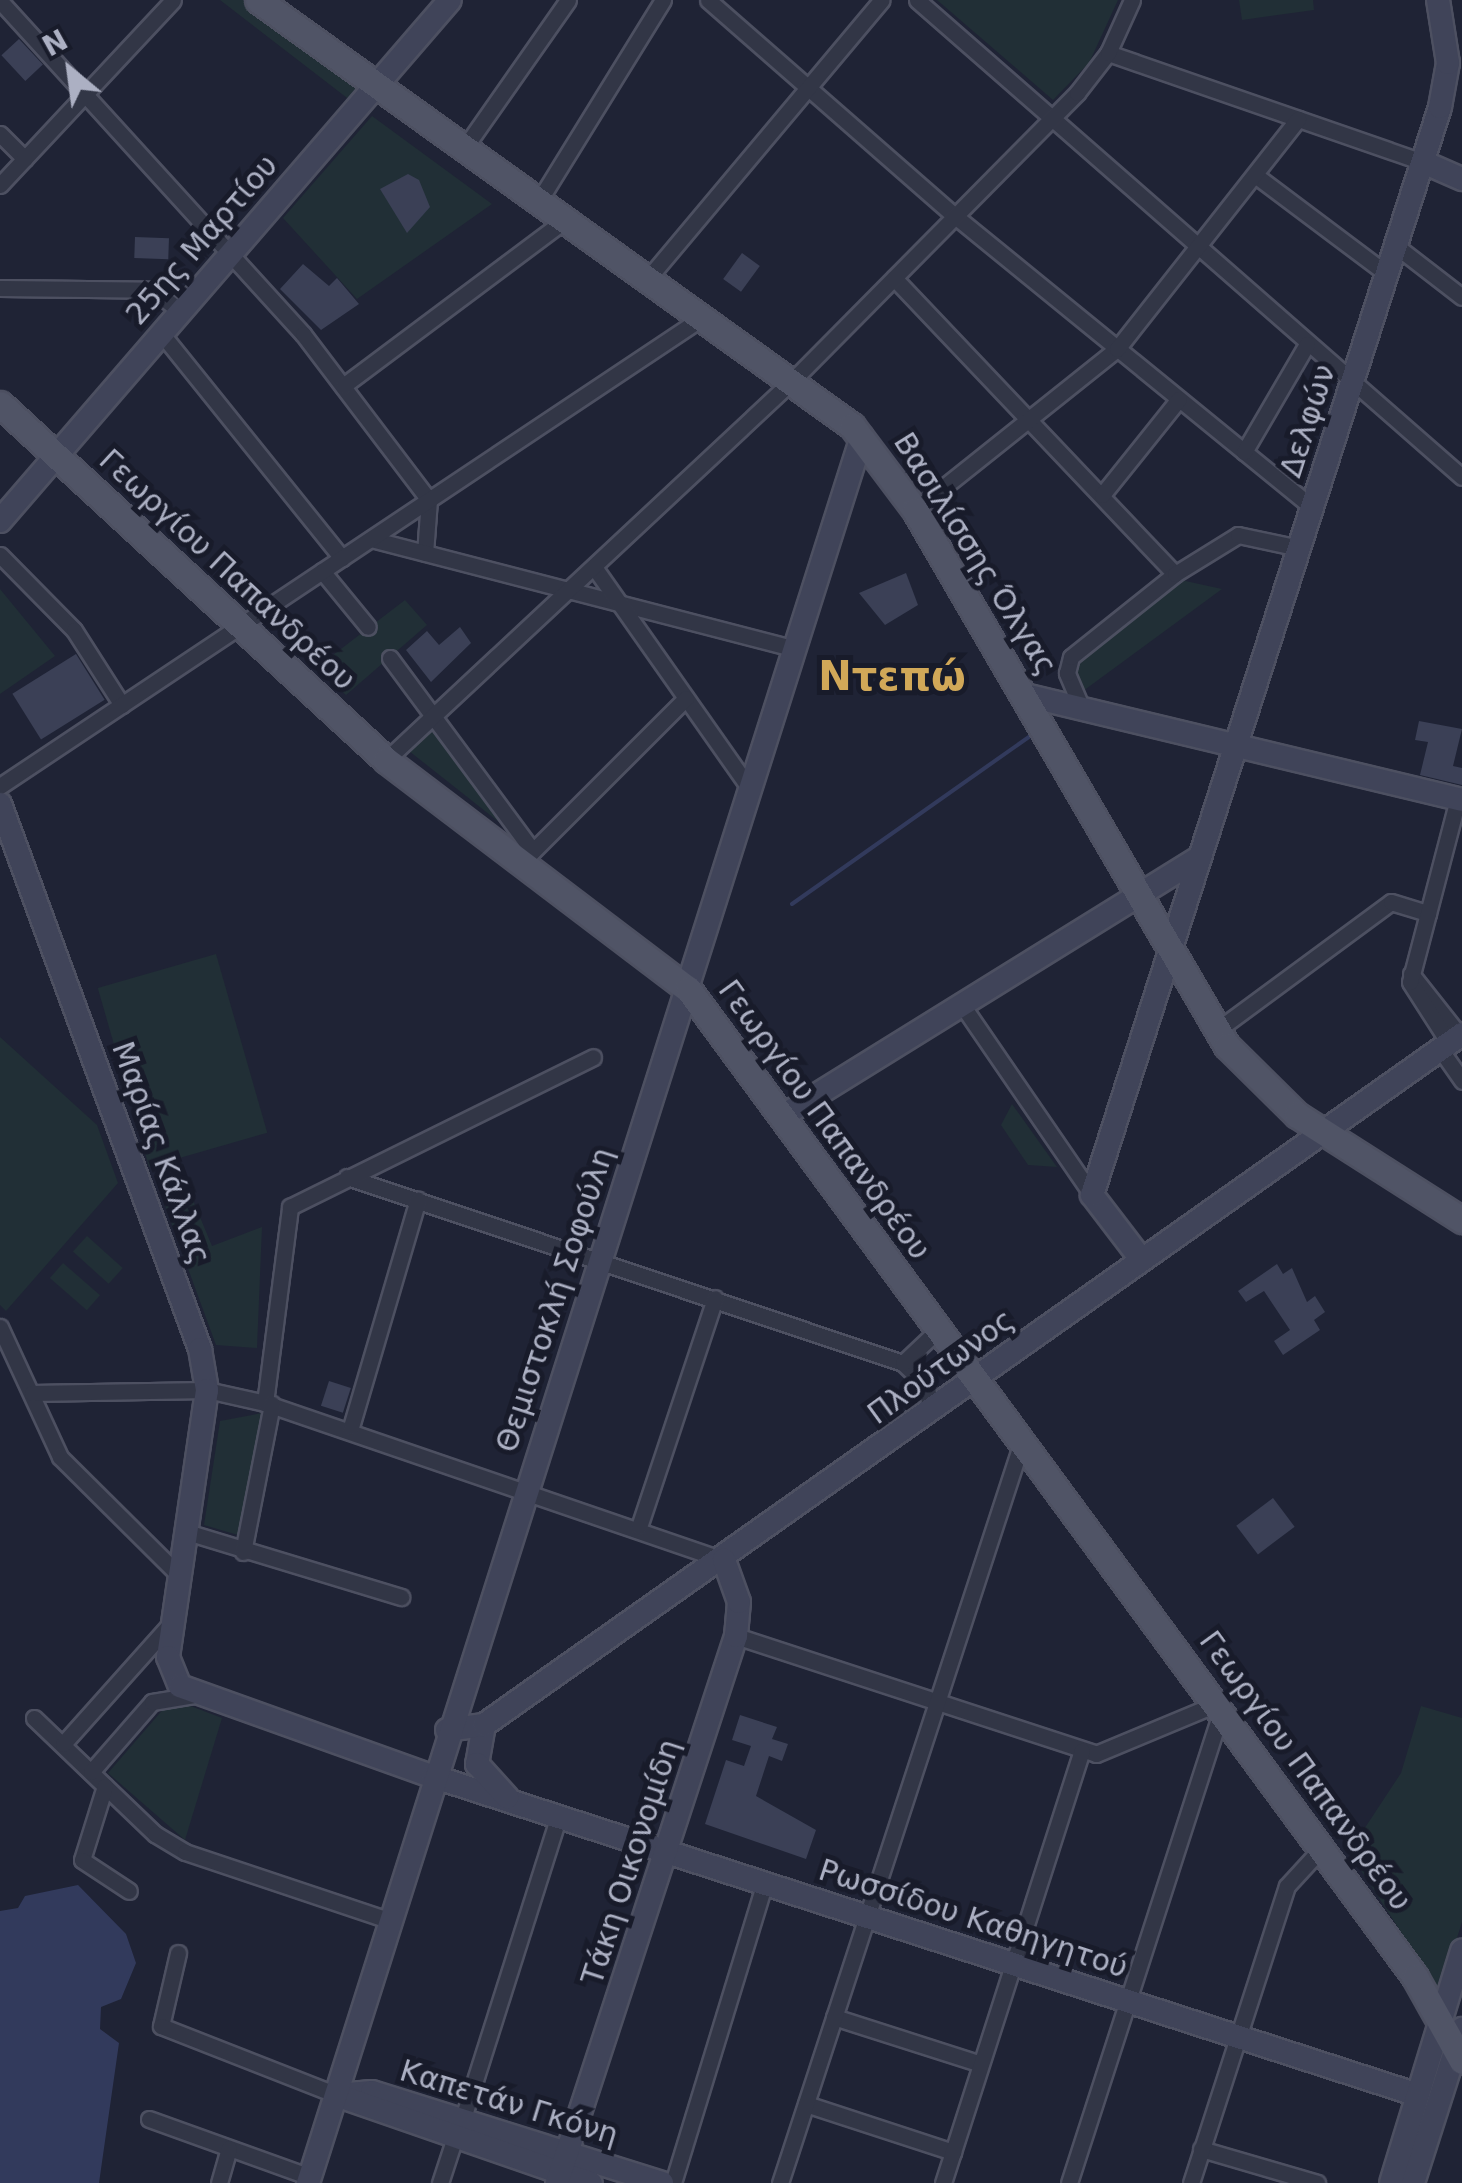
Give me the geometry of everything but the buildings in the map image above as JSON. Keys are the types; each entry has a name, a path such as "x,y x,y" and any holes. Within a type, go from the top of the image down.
{"main road":[{"name":"Βασιλίσσης Όλγας","path":"258,0 645,282 794,380 862,437 915,510 1142,892 1216,1031 1270,1093 1319,1131 1458,1213"},
{"name":"Δελφών","path":"1092,1195 1455,64 1438,0"},
{"name":"25ης Μαρτίου","path":"0,520 446,2"},
{"path":"1423,162 1462,179"},
{"name":"Γεωργίου Παπανδρέου","path":"0,404 386,760 526,858 688,989 1218,1708 1455,2039"},
{"name":"Θεμιστοκλή Σοφούλη","path":"309,2180 432,1776 688,989 862,437"},
{"path":"1025,695 1080,704 1460,799"},
{"name":"Μαρίας Κάλλας","path":"0,804 192,1326 206,1390 169,1670 192,1693"},
{"path":"781,1117 960,1002 1200,857"},
{"name":"Πλούτωνος","path":"447,1730 484,1725 724,1560 1319,1131 1453,1040"},
{"path":"1092,1195 1141,1259"},
{"name":"Τάκη Οικονομίδη","path":"561,2170 736,1636 739,1602 724,1560"},
{"path":"192,1693 432,1776"},
{"path":"484,1725 477,1764 510,1800"},
{"name":"Ρωσσίδου Καθηγητού","path":"432,1776 1418,2095"},
{"path":"1413,2183 1455,2039 1462,1951"},
{"path":"1391,2183 1418,2095 1455,2039"},
{"name":"Καπετάν Γκόνη","path":"337,2094 459,2127 591,2183"},
{"name":"Καπετάν Γκόνη","path":"561,2170 662,2183"}],"street":[{"path":"0,185 174,0"},
{"path":"462,150 568,0"},
{"path":"537,204 663,0"},
{"path":"708,0 955,216 1312,507"},
{"path":"645,282 806,85 882,0"},
{"path":"917,0 1462,477"},
{"path":"386,760 794,380 1052,118 1108,53 1132,0"},
{"path":"0,1 231,252 342,386 429,500 424,553"},
{"path":"1108,53 1423,162"},
{"path":"915,510 1117,349 1298,119"},
{"path":"0,134 25,158"},
{"path":"1256,175 1387,274"},
{"path":"342,386 562,222"},
{"path":"1396,246 1462,297"},
{"path":"894,278 1175,574"},
{"path":"0,288 153,290 180,311"},
{"path":"0,786 700,319"},
{"path":"161,333 342,558"},
{"path":"1244,452 1308,344"},
{"path":"1102,494 1179,399"},
{"path":"1080,704 1067,672 1070,658 1175,574 1238,535 1299,548"},
{"path":"370,539 795,649"},
{"path":"0,555 74,630 122,704"},
{"path":"594,567 751,790"},
{"path":"322,571 368,627"},
{"path":"390,658 526,858 686,698"},
{"path":"1460,799 1410,986 1453,1040 1462,1082"},
{"path":"1216,1031 1384,906 1408,902 1428,914"},
{"path":"960,1002 1092,1195"},
{"path":"243,1552 268,1404 286,1215 347,1176 593,1058"},
{"path":"347,1176 903,1363 928,1386 930,1411"},
{"path":"351,1427 418,1200"},
{"path":"639,1527 715,1298"},
{"path":"0,1327 32,1393 41,1428 60,1457 156,1544 181,1577"},
{"path":"903,1363 937,1331"},
{"path":"32,1393 206,1390 268,1404 351,1427 724,1560"},
{"path":"780,2183 1022,1442"},
{"path":"187,1532 401,1598"},
{"path":"63,1744 173,1622"},
{"path":"736,1636 935,1707 1082,1751 1114,1752 1179,1714 1218,1708 1069,2183"},
{"path":"91,1772 152,1702 192,1693"},
{"path":"34,1718 155,1834 185,1852 390,1922"},
{"path":"943,2183 1082,1751"},
{"path":"105,1786 82,1860 129,1891"},
{"path":"440,2183 559,1816"},
{"path":"1191,2183 1287,1886 1320,1850"},
{"path":"673,2183 765,1883"},
{"name":"Καπετάν Γκόνη","path":"178,1953 161,2026 337,2094"},
{"path":"834,2018 981,2064"},
{"path":"806,2104 953,2152"},
{"path":"149,2119 309,2180"},
{"path":"218,2183 229,2148"},
{"path":"1200,2148 1316,2183"}],"shaded area":[{"path":"220,0 243,0 363,88 351,101"},
{"path":"937,0 1118,0 1089,63 1053,100"},
{"path":"1239,0 1313,0 1314,10 1242,20"},
{"path":"372,116 492,204 357,299 283,218"},
{"path":"1181,580 1222,589 1079,694 1072,664"},
{"path":"0,589 55,656 0,694"},
{"path":"405,600 427,625 346,695 316,668"},
{"path":"431,729 509,830 409,751"},
{"path":"216,954 267,1133 149,1167 98,988"},
{"path":"0,1037 97,1125 118,1183 6,1311 0,1305"},
{"path":"1012,1104 1057,1167 1028,1165 1001,1125"},
{"path":"185,1181 212,1246 262,1227 257,1348 216,1345 160,1192"},
{"path":"87,1236 123,1268 109,1284 73,1252"},
{"path":"63,1263 100,1295 87,1310 50,1278"},
{"path":"262,1413 238,1535 204,1525 220,1421"},
{"path":"188,1705 222,1718 185,1840 108,1773 166,1706"},
{"path":"1421,1706 1462,1718 1462,1922 1440,1992 1349,1852 1401,1773"}],"water":[{"path":"78,1885 126,1934 136,1963 121,1999 101,2007 100,2029 119,2043 99,2183 0,2183 0,1911 18,1908 25,1896"}],"waterway":[{"path":"792,904 1032,735"}],"district":[{"name":"Ντεπώ","path":"892,676"}]}
